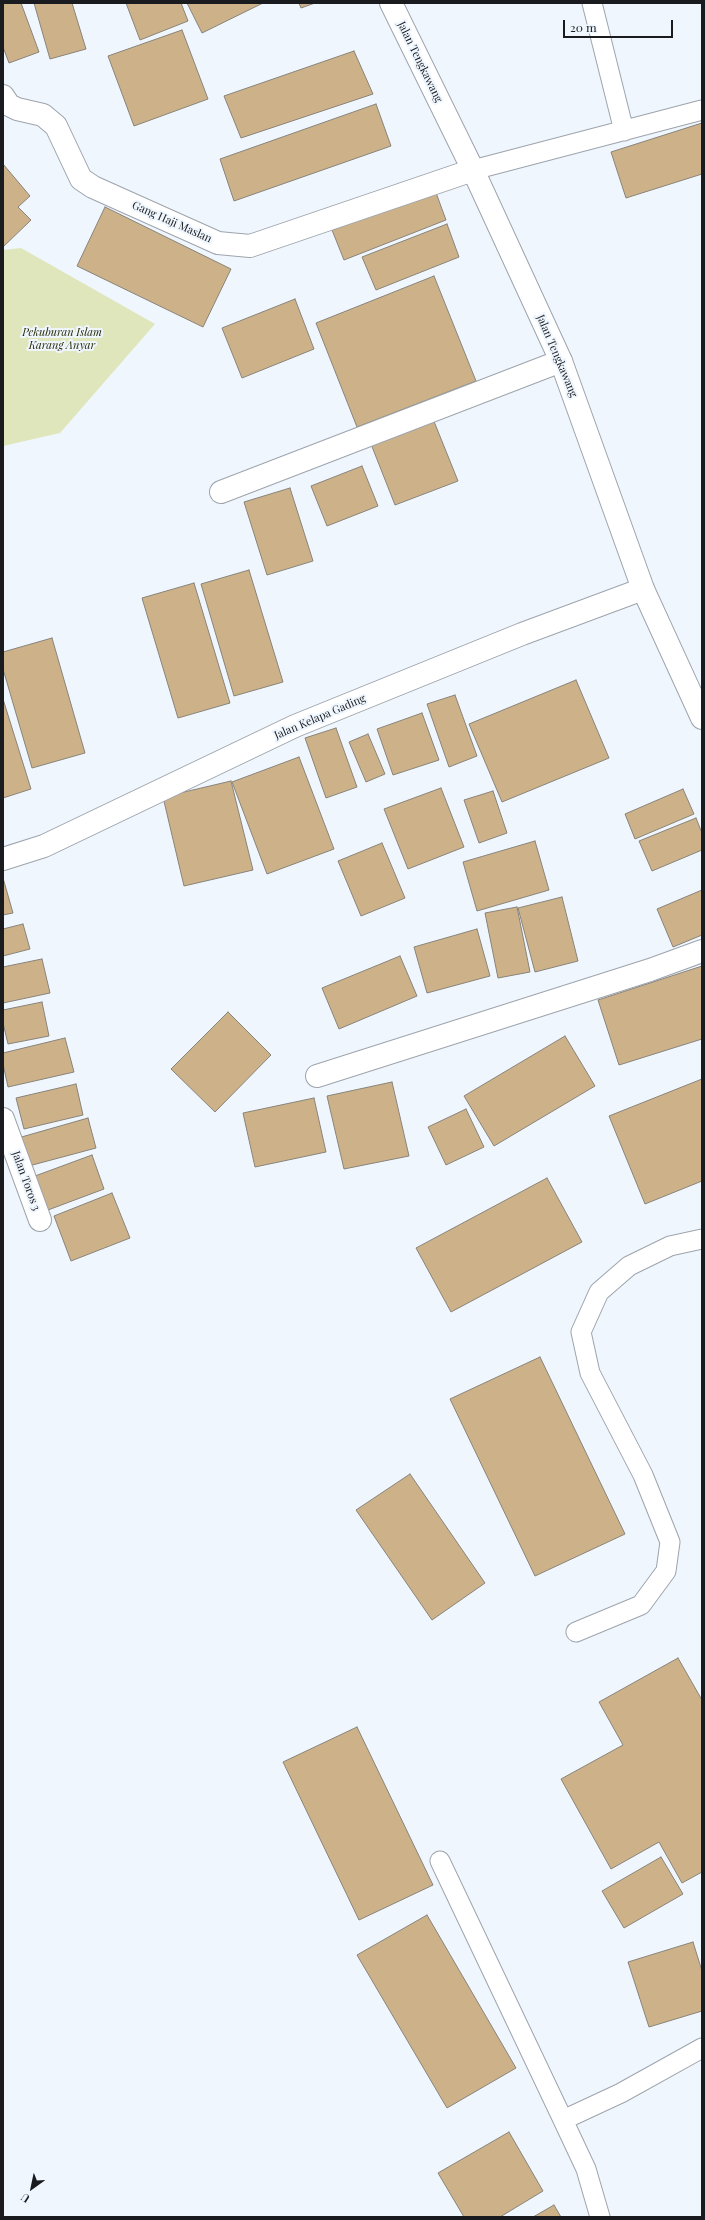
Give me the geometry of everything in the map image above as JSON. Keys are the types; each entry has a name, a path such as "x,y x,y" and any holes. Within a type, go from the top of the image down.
{"street":[{"name":"Jalan Tengkawang","path":"391,3 473,170 561,361 643,589 702,718"},
{"name":"Gang Haji Maslan","path":"3,96 9,105 17,109 43,115 56,126 81,178 93,187 218,243 250,246 473,170"},
{"path":"221,492 561,361"},
{"name":"Jalan Kelapa Gading","path":"3,859 44,846 295,726 522,634 643,589"},
{"path":"317,1076 650,970 702,951"},
{"name":"Jalan Toros 3","path":"3,1119 40,1220"}],"lane":[{"path":"592,3 624,131"},
{"path":"473,170 702,110"},
{"path":"576,1632 641,1605 666,1570 670,1542 643,1474 590,1373 581,1332 599,1292 629,1266 670,1246 702,1239"},
{"path":"440,1861 586,2169 600,2217"},
{"path":"563,2120 621,2093 702,2048"}],"green space":[{"name":"Pekuburan Islam Karang Anyar","path":"21,248 155,324 60,433 3,446 3,250"}],"building":[{"path":"3,3 21,3 39,52 9,63 3,47"},
{"path":"34,3 72,3 86,49 50,59"},
{"path":"126,3 181,3 188,21 140,40"},
{"path":"187,3 263,3 202,33"},
{"path":"299,3 315,3 301,8"},
{"path":"182,30 208,99 134,126 108,56"},
{"path":"354,51 373,94 241,138 224,96"},
{"path":"376,104 391,146 234,201 220,159"},
{"path":"702,123 702,174 626,198 611,152"},
{"path":"3,164 30,196 18,207 31,220 3,247"},
{"path":"435,190 446,220 344,260 332,230"},
{"path":"105,207 231,269 203,327 77,266"},
{"path":"447,224 459,257 376,290 362,257"},
{"path":"434,276 476,381 357,427 316,323"},
{"path":"295,299 314,349 242,378 222,328"},
{"path":"431,414 458,481 395,505 369,439"},
{"path":"362,466 378,506 327,526 311,486"},
{"path":"290,488 313,561 267,575 244,502"},
{"path":"249,570 283,682 234,696 201,584"},
{"path":"194,583 230,703 178,718 142,598"},
{"path":"52,638 85,753 32,768 3,669 3,652"},
{"path":"576,680 609,758 502,802 469,724"},
{"path":"455,695 477,756 449,767 427,704"},
{"path":"3,699 31,789 3,798"},
{"path":"422,713 439,760 393,775 377,729"},
{"path":"336,728 357,787 326,798 305,738"},
{"path":"368,734 385,774 366,782 349,742"},
{"path":"299,757 334,849 267,874 232,782"},
{"path":"231,781 253,870 184,886 163,797"},
{"path":"441,788 464,847 408,869 384,809"},
{"path":"683,789 694,814 635,839 625,814"},
{"path":"493,791 507,833 479,843 464,800"},
{"path":"696,818 702,833 702,850 652,871 639,841"},
{"path":"535,841 549,890 477,911 463,862"},
{"path":"382,843 405,898 361,916 338,861"},
{"path":"3,878 13,913 3,915"},
{"path":"702,890 702,935 673,947 657,909"},
{"path":"562,897 578,961 535,972 518,908"},
{"path":"517,907 530,972 498,978 485,913"},
{"path":"23,924 30,949 3,956 3,929"},
{"path":"477,929 490,976 427,993 414,947"},
{"path":"400,956 417,996 339,1029 322,988"},
{"path":"42,959 50,993 3,1003 3,967"},
{"path":"702,966 702,1039 619,1065 598,1000"},
{"path":"42,1002 49,1036 8,1044 3,1023 3,1010"},
{"path":"228,1012 271,1055 215,1112 171,1069"},
{"path":"565,1036 595,1086 494,1146 464,1096"},
{"path":"65,1038 74,1072 8,1087 3,1064 3,1053"},
{"path":"702,1079 702,1181 645,1204 609,1116"},
{"path":"392,1082 409,1156 344,1169 327,1096"},
{"path":"76,1084 83,1115 24,1129 16,1098"},
{"path":"314,1098 326,1152 255,1167 243,1113"},
{"path":"466,1109 484,1147 446,1165 428,1127"},
{"path":"88,1118 96,1148 25,1167 18,1138"},
{"path":"92,1155 104,1189 48,1210 35,1176"},
{"path":"547,1178 582,1242 451,1312 416,1248"},
{"path":"112,1193 130,1238 71,1261 54,1216"},
{"path":"540,1357 625,1534 535,1576 450,1399"},
{"path":"410,1474 485,1583 432,1620 356,1510"},
{"path":"678,1658 702,1700 702,1872 682,1883 659,1842 611,1869 561,1779 623,1745 599,1702"},
{"path":"357,1727 433,1885 359,1920 283,1762"},
{"path":"661,1857 683,1894 624,1928 602,1891"},
{"path":"427,1915 516,2068 447,2108 357,1955"},
{"path":"693,1942 702,1971 702,2011 649,2027 628,1962"},
{"path":"509,2132 543,2191 500,2217 464,2217 438,2173"},
{"path":"554,2205 561,2217 533,2217"}]}
